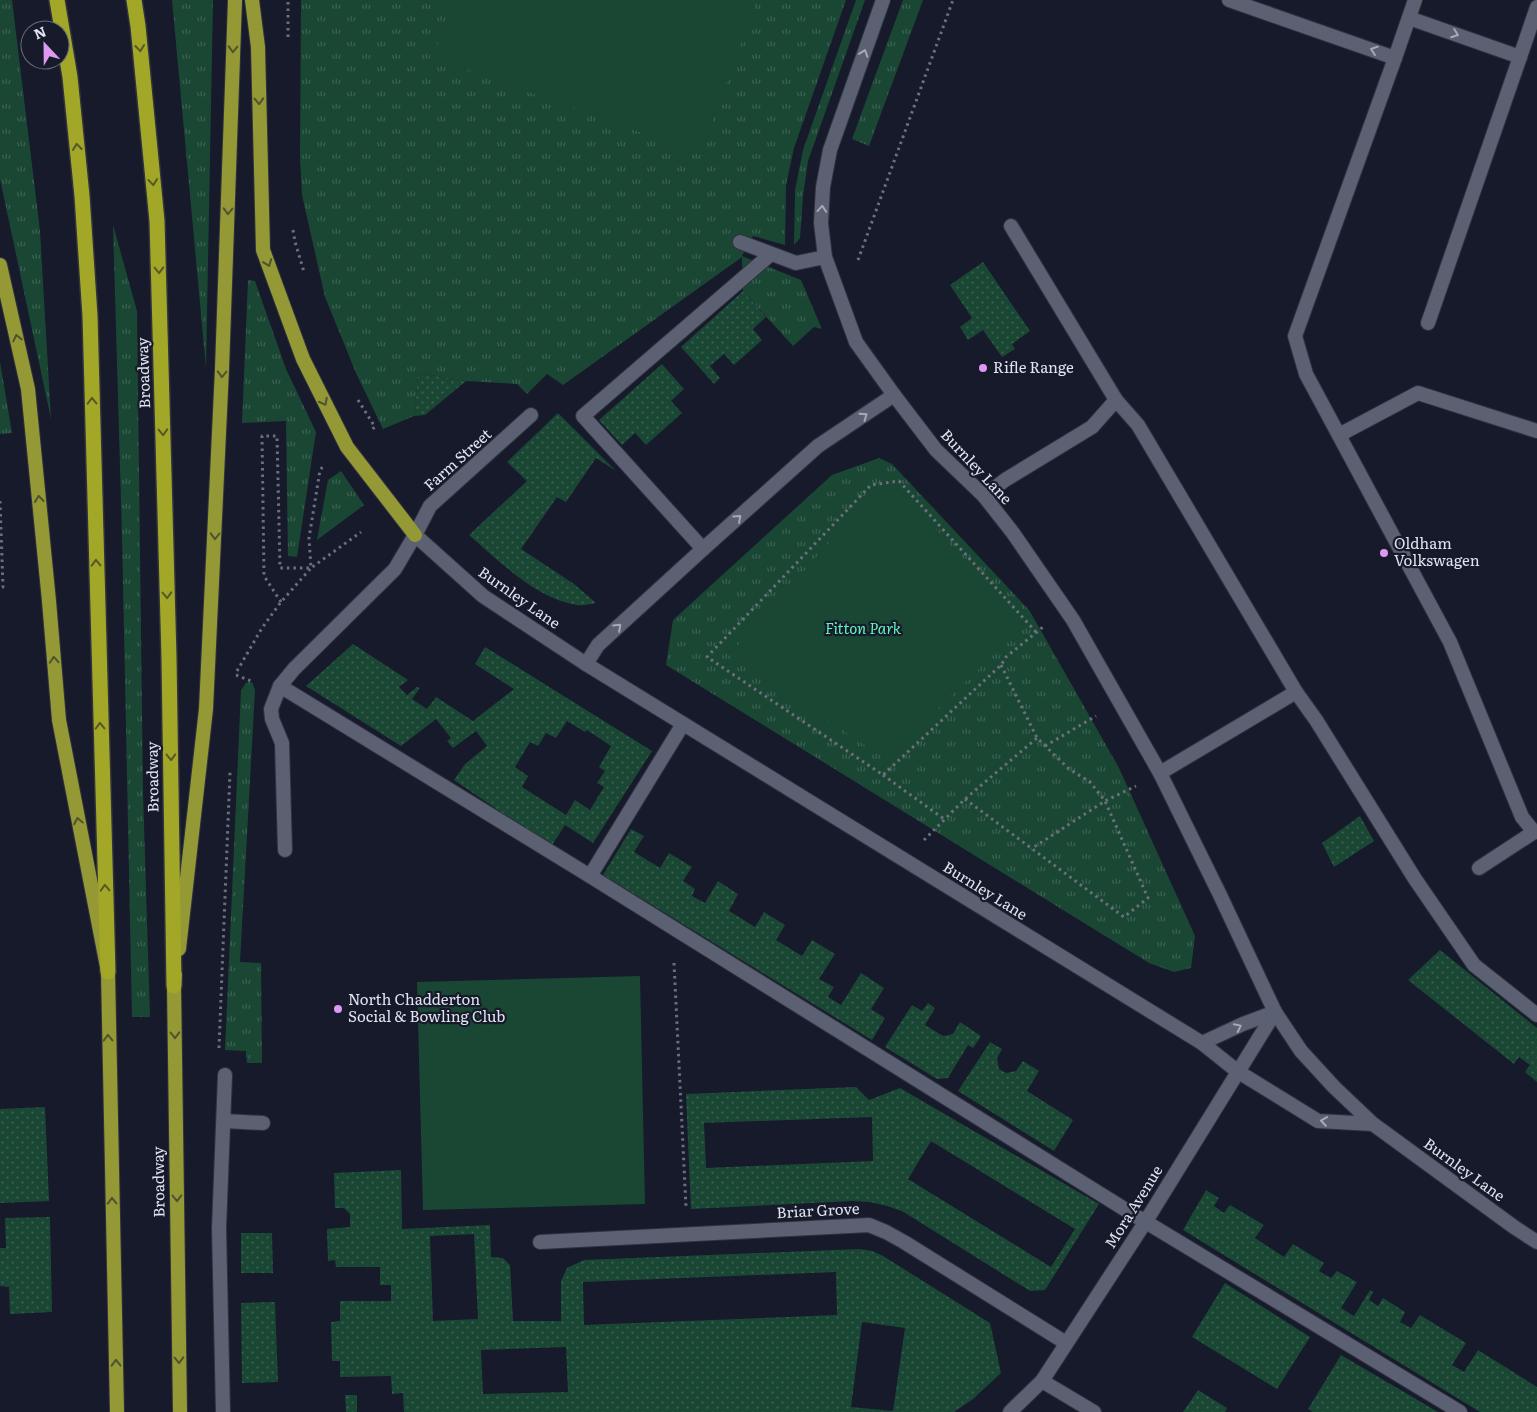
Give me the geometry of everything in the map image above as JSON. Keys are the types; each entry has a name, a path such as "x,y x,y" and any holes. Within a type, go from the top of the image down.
{"highway":[{"path":"57,0 70,77 82,196 90,316 108,972 117,1412"},
{"name":"Broadway","path":"134,0 157,221 169,658 180,1412"},
{"path":"174,986 206,709 222,369 235,0"},
{"path":"252,0 258,48 263,250 303,358 347,447 415,535"},
{"path":"0,265 28,389 50,600 58,720 108,972"}],"street":[{"name":"Burnley Lane","path":"883,0 830,150 823,187 821,223 825,258 856,342 894,396 936,450 984,496 1013,533 1072,620 1160,773 1275,1012 1301,1051 1334,1087 1373,1124 1537,1242"},
{"path":"1229,0 1395,58"},
{"path":"1415,0 1295,336 1306,374 1450,642 1522,817 1536,832 1479,868"},
{"path":"1428,323 1537,7"},
{"path":"1409,18 1520,57"},
{"path":"1011,226 1116,400 1138,425 1296,692 1316,720 1415,879 1474,965 1537,1014"},
{"path":"740,242 796,263 825,258"},
{"path":"703,549 582,416 771,254"},
{"path":"1339,435 1418,393 1537,431"},
{"path":"586,664 598,645 818,446 894,396"},
{"path":"984,496 1005,480 1092,427 1116,400"},
{"name":"Farm Street","path":"285,850 282,743 272,719 271,709 280,686 294,669 395,568 430,506 531,415"},
{"name":"Burnley Lane","path":"415,535 483,596 586,664 1202,1043 1238,1071 1318,1121 1373,1124"},
{"path":"280,686 590,876 1126,1210 1460,1412"},
{"path":"1160,773 1296,692"},
{"path":"590,876 683,724"},
{"path":"1202,1043 1275,1012"},
{"name":"Mora Avenue","path":"1010,1412 1042,1381 1146,1221 1275,1012"},
{"path":"224,1412 219,1228 225,1076"},
{"path":"224,1121 263,1123"},
{"name":"Briar Grove","path":"540,1242 868,1225 904,1242 1066,1343"},
{"path":"1042,1381 1094,1412"}],"path":[{"path":"288,0 288,39"},
{"path":"856,265 953,0"},
{"path":"293,224 295,242 306,279"},
{"path":"354,394 375,428"},
{"path":"281,602 264,576 262,436 277,436 280,568 311,568"},
{"path":"311,568 309,538 320,470 330,458"},
{"path":"944,820 883,775 707,657 871,485 899,481 1036,632"},
{"path":"0,501 3,587 0,587"},
{"path":"234,684 235,674 262,628 281,602 311,568 361,532"},
{"path":"883,775 1001,665 1006,657 1049,623"},
{"path":"965,799 1124,917 1148,898 1105,801 1090,782 1070,769 1037,738 1001,665"},
{"path":"1045,746 1102,713"},
{"path":"903,859 965,799 1037,738"},
{"path":"225,1076 219,1057 230,770"},
{"path":"1031,849 1105,801 1160,773"},
{"path":"673,928 686,1215"}],"green space":[{"path":"0,0 12,0 40,231 51,419 0,179"},
{"path":"172,0 213,0 206,368"},
{"path":"301,0 846,0 794,148 786,185 785,245 753,236 742,256 801,280 822,329 814,327 793,346 743,291 742,257 563,385 547,374 527,394 517,384 466,381 418,373 414,416 383,429 356,373 325,297 302,195 300,158"},
{"path":"454,0 757,0 700,154 433,57"},
{"path":"856,0 865,0 808,161 800,238 794,245 795,190 803,150"},
{"path":"903,0 923,0 869,146 852,139"},
{"path":"113,225 137,311 143,793 150,1017 132,1017 122,535"},
{"path":"983,262 1030,331 1012,344 1015,349 1002,357 983,330 968,340 960,327 972,318 950,285"},
{"path":"248,280 255,281 286,369 316,432 297,557 288,556 286,421 242,423"},
{"path":"743,291 766,317 753,329 762,340 734,365 724,354 710,366 720,378 714,384 681,347"},
{"path":"0,362 12,433 0,434"},
{"path":"662,364 684,389 671,401 682,413 646,445 635,433 622,445 599,420"},
{"path":"418,373 466,381 425,415 414,416"},
{"path":"558,413 616,471 596,458 566,502 557,497 521,549 574,584 596,603 586,605 562,601 533,587 519,578 469,535 527,481 507,462"},
{"name":"Fitton Park","path":"879,458 892,464 1029,610 1119,768 1195,936 1191,968 1174,972 1149,963 666,665 673,620 832,475"},
{"path":"341,471 364,505 317,540 328,480"},
{"path":"878,488 898,488 1024,625 886,759 729,655"},
{"path":"353,644 408,680 399,687 407,695 417,687 420,688 412,699 427,709 436,697 473,721 514,689 475,664 485,647 652,751 593,843 565,825 552,845 454,780 465,764 487,746 476,731 453,748 447,741 451,738 436,719 401,746 306,686","holes":["567,721 585,732 587,730 611,746 599,767 605,771 597,783 604,787 590,810 575,800 566,815 522,787 528,776 515,767 530,742 538,746 546,733 556,738"]},
{"path":"252,682 255,690 240,962 261,963 262,1063 247,1063 246,1051 225,1050 241,690 246,683"},
{"path":"1360,816 1374,841 1334,867 1322,843"},
{"path":"631,829 644,836 634,852 660,868 669,853 692,867 683,881 695,889 692,896 705,903 718,881 738,894 729,911 755,927 764,912 785,925 776,940 802,956 812,940 835,954 819,979 834,987 828,997 841,1005 861,973 884,988 871,1009 885,1018 872,1040 603,875"},
{"path":"1440,950 1537,1028 1537,1082 1525,1072 1530,1065 1519,1057 1514,1064 1408,980"},
{"path":"640,976 645,1204 423,1210 417,982"},
{"path":"928,1003 935,1008 925,1025 943,1036 953,1034 960,1022 981,1036 973,1048 968,1045 948,1078 937,1079 885,1047 912,1005 922,1011"},
{"path":"990,1042 1002,1049 997,1058 999,1069 1006,1073 1016,1071 1023,1061 1039,1071 1027,1091 1073,1120 1054,1151 958,1091"},
{"path":"856,1087 869,1100 900,1088 1099,1204 1045,1290 1030,1291 902,1211 887,1206 853,1201 691,1209 686,1094","holes":["872,1117 873,1161 706,1168 704,1123","931,1141 1075,1229 1051,1267 908,1179"]},
{"path":"45,1107 49,1201 0,1203 0,1109"},
{"path":"401,1170 402,1229 490,1225 491,1257 503,1258 510,1265 513,1321 561,1321 561,1281 567,1268 584,1260 859,1249 872,1251 883,1256 990,1323 1001,1373 973,1399 954,1412 404,1412 403,1393 392,1394 391,1376 340,1377 340,1361 332,1361 331,1322 340,1321 340,1301 391,1301 391,1285 380,1285 380,1267 336,1267 335,1260 328,1261 327,1229 350,1227 350,1214 344,1208 335,1208 334,1173","holes":["474,1234 478,1319 433,1321 430,1236","836,1272 837,1315 584,1325 583,1282","862,1322 905,1328 893,1411 851,1407","566,1347 568,1392 483,1394 481,1350"]},
{"path":"1206,1190 1219,1198 1214,1206 1224,1213 1230,1205 1264,1225 1255,1238 1284,1257 1293,1244 1324,1263 1319,1271 1331,1278 1337,1271 1357,1282 1341,1308 1354,1316 1370,1290 1373,1292 1369,1300 1378,1306 1383,1298 1405,1312 1400,1322 1411,1328 1420,1315 1466,1343 1452,1365 1464,1372 1478,1350 1537,1387 1537,1412 1480,1412 1183,1230"},
{"path":"50,1217 52,1312 10,1314 9,1287 0,1286 0,1248 6,1248 5,1218"},
{"path":"241,1233 272,1233 273,1273 241,1273"},
{"path":"1225,1283 1310,1337 1277,1389 1192,1337"},
{"path":"275,1302 278,1382 242,1383 241,1303"},
{"path":"1341,1355 1438,1412 1313,1412 1308,1409"},
{"path":"1198,1390 1227,1408 1225,1412 1183,1412"},
{"path":"345,1395 357,1395 357,1412 346,1412"}],"place":[{"name":"Rifle Range","path":"983,368"},
{"name":"Oldham Volkswagen","path":"1384,553"},
{"name":"North Chadderton Social & Bowling Club","path":"338,1009"}]}
